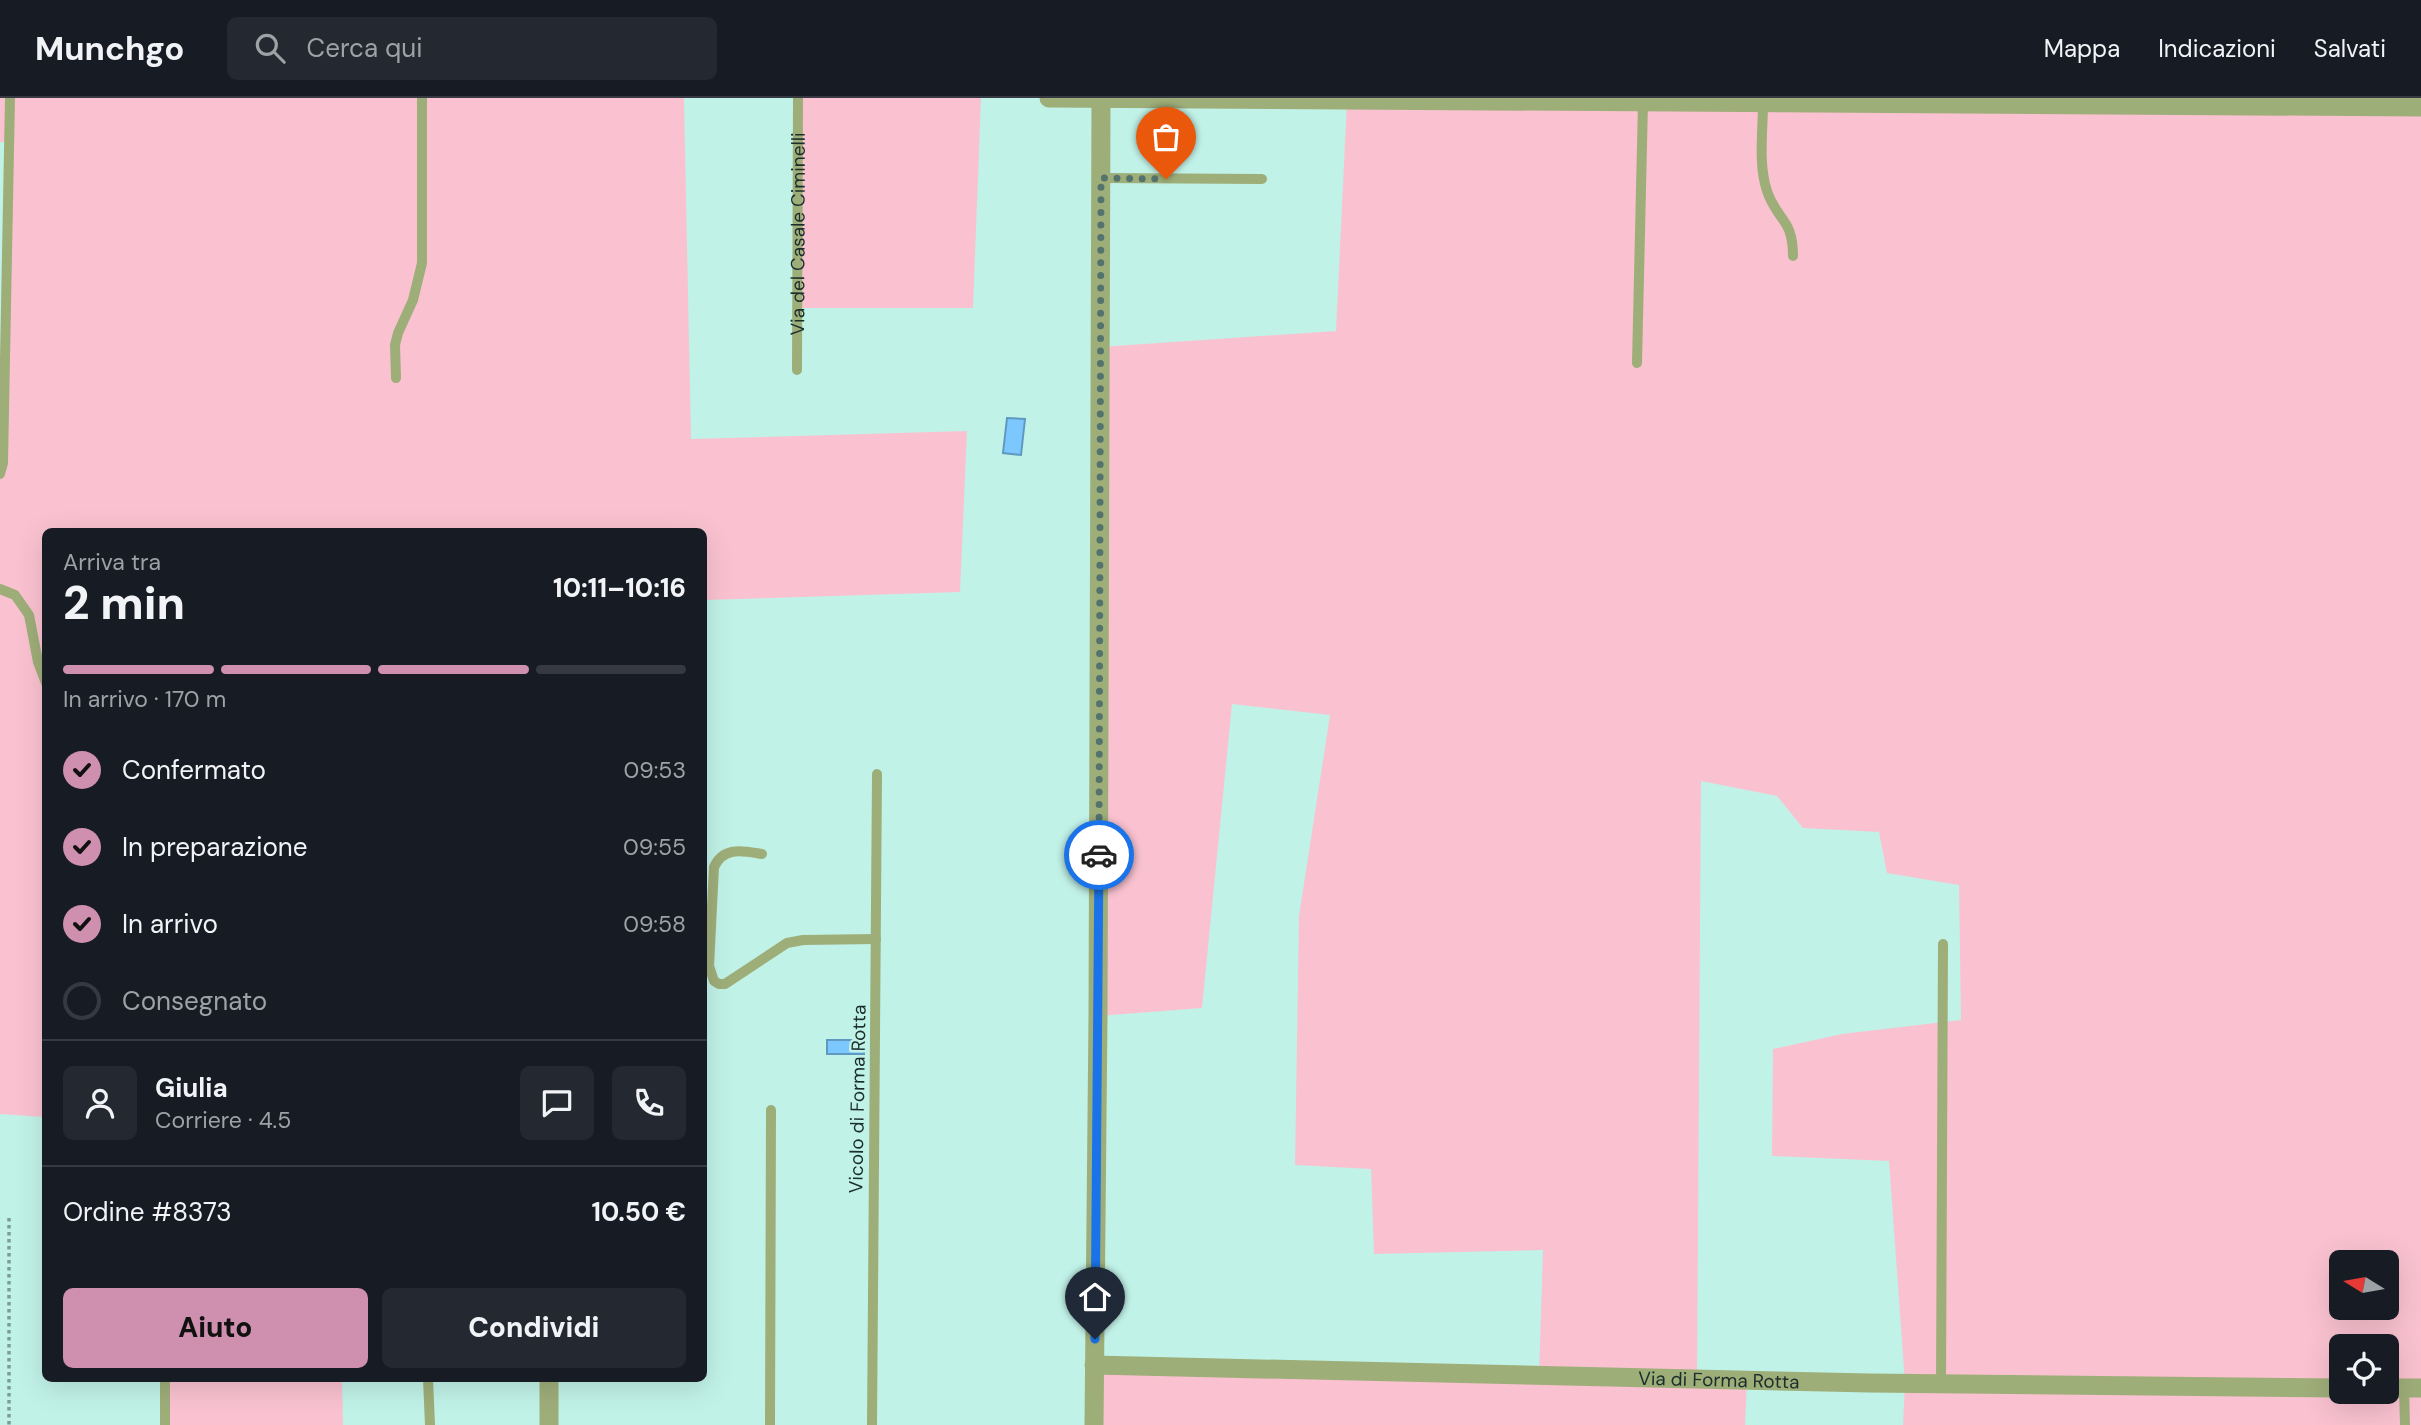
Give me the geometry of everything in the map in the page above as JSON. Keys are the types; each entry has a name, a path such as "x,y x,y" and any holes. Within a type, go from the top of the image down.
{"street":[{"path":"1049,98 2416,104"},
{"path":"1094,1425 1099,988 1101,99"},
{"name":"Via di Forma Rotta","path":"1094,1365 1941,1384 2329,1388"},
{"path":"549,1382 549,1425"}],"lane":[{"path":"0,474 3,463 10,98"},
{"path":"396,378 395,345 416,291 422,263 422,98"},
{"name":"Via del Casale Ciminelli","path":"797,370 798,98"},
{"path":"1637,363 1638,101"},
{"path":"1755,101 1764,177 1772,201 1791,231 1793,257"},
{"path":"1101,178 1262,179"},
{"path":"0,589 15,595 29,615 42,672"},
{"name":"Vicolo di Forma Rotta","path":"872,1425 877,774"},
{"path":"762,854 733,851 721,856 714,867 709,966 714,981 725,984 787,943 803,940 876,939"},
{"path":"1941,1384 1943,944"},
{"path":"771,1110 771,1425"},
{"path":"165,1382 165,1425"},
{"path":"428,1382 430,1425"},
{"path":"2404,1388 2405,1425"}],"path":[{"path":"9,1218 9,1425"}],"shaded area":[{"path":"0,98 684,98 691,439 967,431 960,592 707,600 707,528 42,528 42,1117 0,1114 0,450 9,142 0,142"},
{"path":"798,98 981,98 973,308 797,308"},
{"path":"1347,101 2421,107 2421,1425 1903,1425 1905,1383 1889,1161 1772,1156 1773,1049 1842,1034 1961,1020 1959,885 1887,873 1879,832 1803,828 1777,796 1701,781 1697,1378 1747,1380 1745,1425 1094,1425 1094,1365 1539,1375 1543,1250 1374,1254 1371,1169 1295,1165 1299,916 1330,715 1232,704 1202,1008 1098,1016 1100,347 1336,331"},
{"path":"165,1382 342,1382 343,1425 165,1425"}],"water":[{"path":"1007,418 1025,419 1021,455 1003,453"},
{"path":"827,1040 864,1040 864,1054 827,1054"}],"way so far":[{"path":"1099,855 1101,178 1166,179"}],"route":[{"path":"1095,1339 1099,855"}]}
